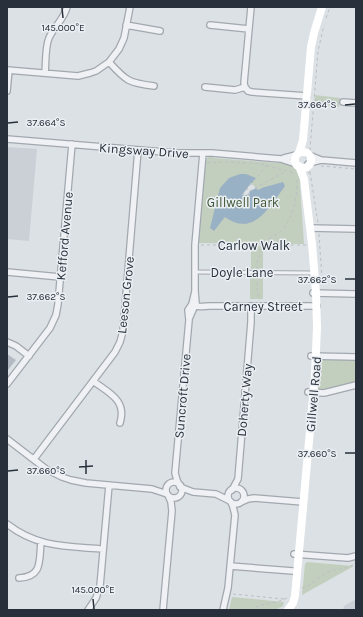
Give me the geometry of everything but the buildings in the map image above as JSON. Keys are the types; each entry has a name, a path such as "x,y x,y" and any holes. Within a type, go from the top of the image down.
{"street":[{"path":"45,73 48,41 67,7"},
{"path":"7,91 8,70 68,75 83,75 96,71 109,62 122,44 130,7"},
{"path":"245,88 244,83 251,7"},
{"path":"303,140 310,160 307,167 295,160 303,140 310,98 311,47 322,7"},
{"path":"126,25 160,31"},
{"path":"210,25 249,29"},
{"path":"109,62 128,80 139,84 154,86"},
{"path":"205,88 235,90 245,88 252,92 310,98"},
{"path":"342,103 356,104"},
{"name":"Kingsway Drive","path":"7,138 176,153 220,153 281,158 307,167 356,163"},
{"name":"Kefford Avenue","path":"7,384 50,328 57,309 72,144"},
{"name":"Leeson Grove","path":"34,459 116,352 122,337 138,150"},
{"path":"297,154 303,152 308,154"},
{"path":"195,305 195,245 203,153"},
{"name":"Kingsway Drive","path":"281,158 297,154"},
{"name":"Gillwell Road","path":"288,610 295,599 296,555 314,356 314,273 307,167"},
{"path":"310,228 356,229"},
{"path":"7,272 60,277"},
{"path":"314,293 356,294"},
{"name":"Carney Street","path":"195,305 315,306"},
{"name":"Suncroft Drive","path":"180,486 175,473 189,320 195,305"},
{"name":"Doherty Way","path":"242,492 238,479 253,306"},
{"path":"7,342 16,346 29,356"},
{"path":"314,356 356,357"},
{"path":"93,381 119,402 122,413 120,423"},
{"path":"311,392 324,393 356,385"},
{"path":"7,439 46,469 62,477 78,482 152,489 174,498 193,492"},
{"name":"Suncroft Drive","path":"169,484 175,473"},
{"name":"Doherty Way","path":"231,490 238,479"},
{"path":"152,489 175,483 193,492 216,494 237,488 254,498"},
{"path":"163,610 172,511 171,502 167,495 166,489 169,484"},
{"path":"88,610 96,598 100,586 109,485"},
{"path":"172,511 181,491 180,486"},
{"path":"231,490 229,496 235,515"},
{"path":"223,610 228,588 235,515 244,496 242,492"},
{"path":"216,494 236,503 254,498 301,501"},
{"path":"7,524 33,540 56,545 104,549"},
{"path":"19,578 28,577 38,569 41,542"},
{"path":"296,555 348,558 356,556"},
{"name":"Gillwell Road","path":"284,610 290,598 296,555"},
{"path":"230,566 293,571"}],"lane":[{"name":"Doyle Lane","path":"195,272 314,273"}],"path":[{"path":"260,246 260,244 281,231 294,207 297,193 307,167 318,154 314,154 310,149 310,98 318,51 330,7"},
{"path":"310,98 325,103 334,101 342,103"},
{"path":"202,163 230,162 267,165 287,171"},
{"path":"267,165 243,194 249,194 248,192 287,171 307,167 356,169"},
{"name":"Carlow Walk","path":"195,245 260,246 312,244"},
{"path":"302,588 310,585 326,572 349,567 356,563"},
{"path":"233,594 284,599"}],"shaded area":[{"path":"7,147 37,149 29,241 7,239"},
{"path":"356,599 356,610 343,610 344,606"}],"green space":[{"path":"315,95 340,98 339,107 314,105"},
{"name":"Gillwell Park","path":"211,156 214,158 278,163 287,162 295,167 300,175 304,244 198,243 205,163 207,158"},
{"path":"251,246 263,246 263,269 251,269"},
{"path":"250,275 263,275 263,299 250,299"},
{"path":"322,359 356,360 356,382 331,390 317,390 318,361"},
{"path":"307,562 354,566 302,595 305,564"},
{"path":"232,597 284,602 283,606 275,610 229,610"}],"water":[{"path":"240,174 246,174 256,178 251,184 258,190 283,182 285,186 267,210 253,222 244,224 235,223 225,217 214,231 210,228 220,188 229,178"}],"pier":[{"path":"251,183 256,188 249,192 250,194 242,195"}]}
